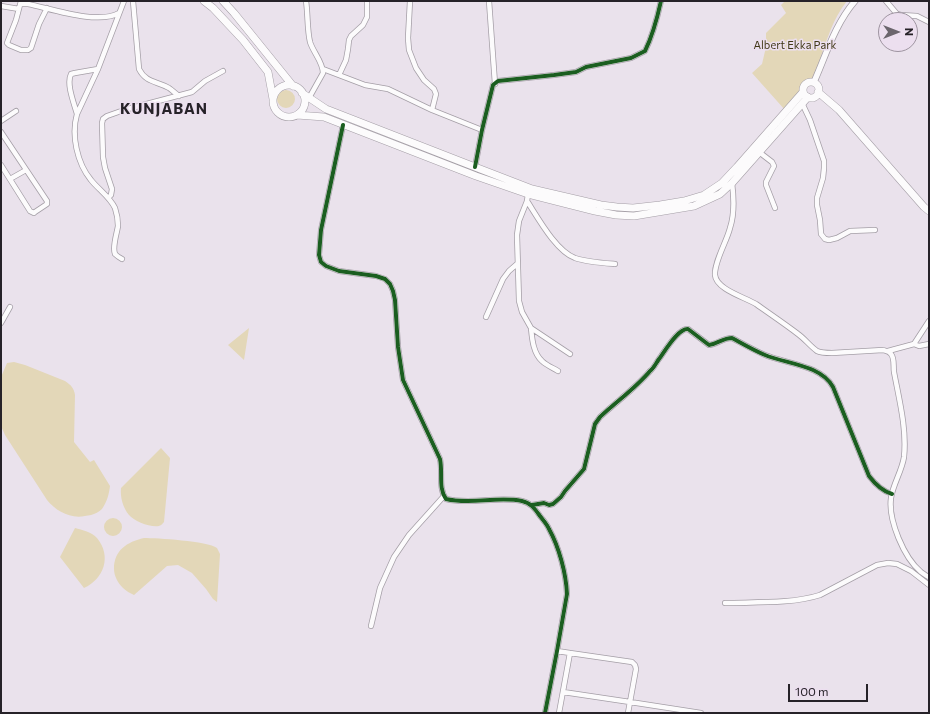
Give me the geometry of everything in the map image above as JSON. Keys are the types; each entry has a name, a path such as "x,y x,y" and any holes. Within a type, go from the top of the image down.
{"main road":[{"path":"204,1 213,8 243,40 268,72 273,104 275,109 282,116 292,117 297,115 324,117 476,176 528,198 616,215 634,216 675,210 694,206 720,194 732,183 802,103 806,94"},
{"path":"223,1 293,86 326,109 532,189 601,205 633,208 684,201 704,195 722,183 806,94"},
{"path":"818,92 813,97 806,94 803,87 806,83 814,82 818,87 818,92 839,110 929,211"},
{"path":"273,99 275,94 282,87 288,85 293,86"},
{"path":"297,115 303,108 304,98 302,93"}],"street":[{"path":"122,259 116,255 115,252 118,217 115,208 108,198 90,180 83,169 79,161 76,148 74,127 77,114 98,69 124,1"},
{"path":"134,1 139,69 150,81 168,87 178,96"},
{"path":"306,1 310,41 323,70 323,73 309,98"},
{"path":"339,75 343,68 349,40 351,36 363,26 367,18 367,1"},
{"path":"410,1 408,38 409,50 416,68 424,80 434,89 436,94 432,110"},
{"path":"475,168 482,130 494,84 490,1"},
{"path":"494,84 498,81 576,72 586,67 631,58 645,51 651,39 661,1"},
{"path":"814,82 837,29 854,1"},
{"path":"886,1 897,14 917,16 929,22"},
{"path":"1,6 28,4 90,17 115,15 119,13"},
{"path":"20,5 8,44 21,50 28,50 31,48 39,24 47,8"},
{"path":"77,114 70,87 70,77 75,72 98,69"},
{"path":"323,70 365,85 388,89 432,110 482,130"},
{"path":"108,198 111,195 112,189 105,168 103,119 124,110 192,92 205,81 223,71"},
{"path":"802,103 810,120 824,161 823,178 816,205 820,220 821,234 825,239 829,240 837,238 850,231 875,230"},
{"path":"1,121 16,111"},
{"path":"343,125 321,230 319,256 321,262 326,266 339,271 376,276 385,279 390,284 395,300 398,347 403,380 440,459 442,487 446,500 456,502 507,499 524,501 532,505 549,529 561,559 565,577 566,594 545,713"},
{"path":"1,132 47,204 34,213 30,211 1,165"},
{"path":"759,152 774,164 766,185 775,208"},
{"path":"10,179 26,170"},
{"path":"732,183 734,211 730,228 715,268 717,282 723,288 754,303 799,335 817,351 832,353 876,350 888,351 914,344 918,346 929,344"},
{"path":"528,198 519,221 517,235 519,301 522,312 530,328 538,357 542,362 558,371"},
{"path":"528,198 550,235 566,253 581,260 615,264"},
{"path":"486,317 503,279 517,264"},
{"path":"1,323 10,307"},
{"path":"914,344 929,322"},
{"path":"530,328 570,354"},
{"path":"532,505 544,503 549,505 553,504 561,497 584,469 597,420 650,372 673,340 686,329 709,345 732,338 765,355 805,367 826,377 833,387 869,476 873,482 886,492 892,494"},
{"path":"888,351 892,354 893,359 900,398 904,440 902,467 891,498 891,515 896,533 905,551 920,572 929,577"},
{"path":"371,626 380,588 394,557 409,534 444,496"},
{"path":"725,603 803,600 820,595 877,565 888,563 896,564 911,571 929,585"},
{"path":"557,651 632,662 636,668 628,713"},
{"path":"559,713 570,653"},
{"path":"563,692 701,713"}],"green space":[{"name":"Albert Ekka Park","path":"785,1 847,1 834,23 812,80 802,94 785,110 752,73 762,64 766,47 766,33 786,13 781,5"},
{"path":"282,90 290,90 295,95 293,106 290,108 282,108 277,103 277,95"},
{"path":"249,328 244,360 228,345"},
{"path":"14,362 65,381 71,385 75,395 74,442 90,462 94,460 110,486 105,504 97,513 79,517 69,515 55,508 47,500 5,435 1,426 1,377 7,363"},
{"path":"161,448 170,458 164,522 159,526 152,526 143,524 129,515 122,502 121,488"},
{"path":"109,518 117,518 122,523 120,534 117,536 109,536 104,531 104,523"},
{"path":"75,528 95,536 102,545 104,552 104,566 101,573 97,579 84,588 60,557"},
{"path":"144,538 203,543 217,548 220,554 217,602 192,573 178,565 167,566 134,595 124,589 118,582 115,574 114,569 116,557 127,545"}],"cycle path":[{"path":"475,167 493,85 498,81 576,72 586,67 631,58 645,51 654,27 661,1"},
{"path":"343,125 321,230 319,255 321,262 326,266 339,271 376,276 385,279 390,284 395,300 398,347 403,380 440,459 441,485 446,499 455,501 503,499 528,503 547,525 559,552 567,594 545,713"},
{"path":"532,505 544,503 549,505 553,504 561,497 584,469 595,424 600,417 633,389 654,367 676,336 680,332 688,329 709,345 732,338 765,355 803,366 820,374 828,380 833,387 869,476 879,487 892,494"}],"district":[{"name":"KUNJABAN","path":"164,109"}]}
